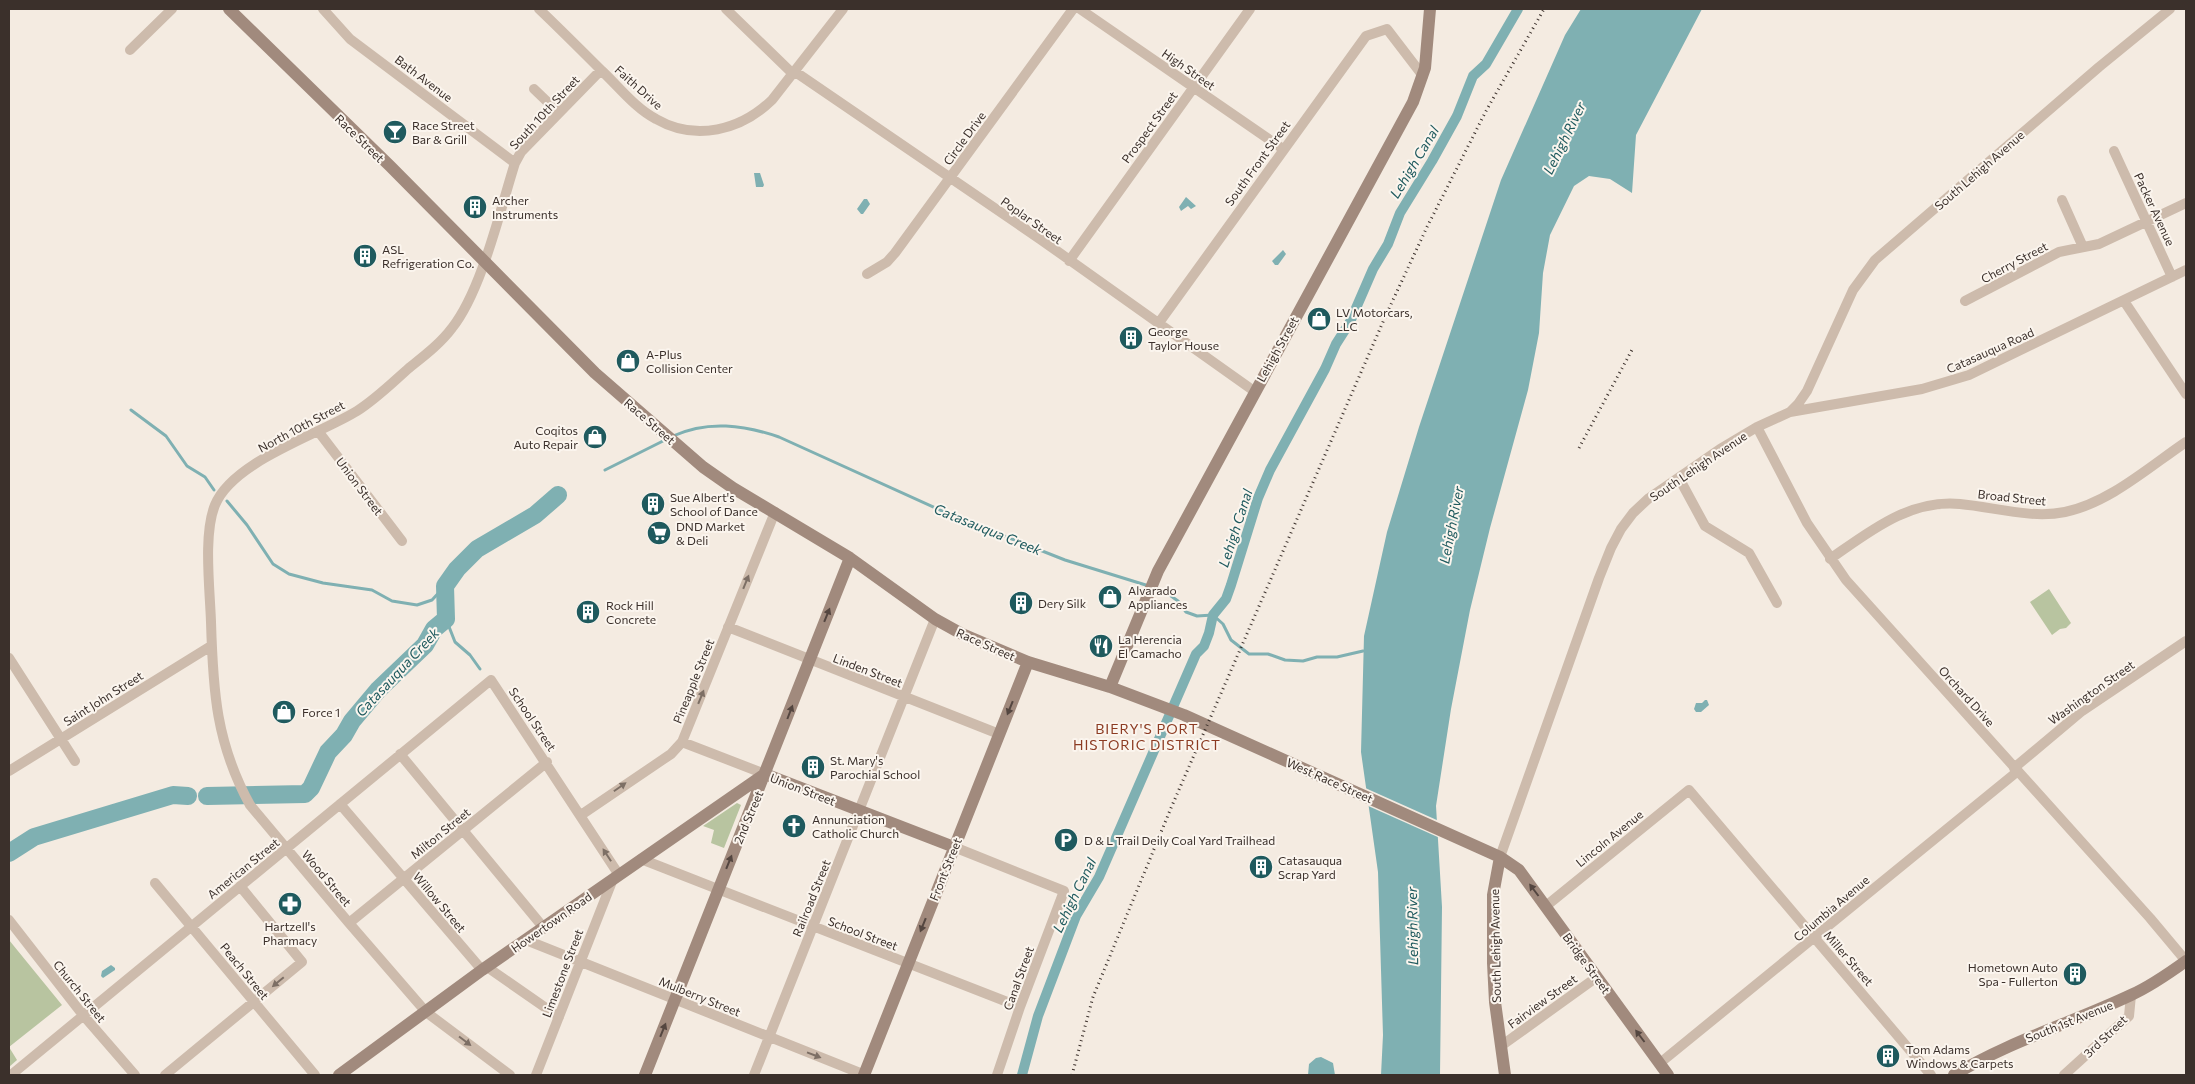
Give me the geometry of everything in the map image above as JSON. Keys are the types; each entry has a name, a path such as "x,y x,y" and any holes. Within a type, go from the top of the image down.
{"main road":[{"name":"Race Street","path":"229,9 596,373 658,429 733,488 850,558 935,619 962,634 1028,662 1110,687 1160,706"},
{"name":"Lehigh Street","path":"1110,687 1151,586 1254,391 1413,102 1423,76 1430,9"},
{"name":"2nd Street","path":"645,1075 766,774 850,558"},
{"name":"Front Street","path":"864,1075 1028,662"},
{"name":"West Race Street","path":"1160,706 1331,780 1500,857"},
{"name":"Union Street","path":"766,774 954,847"},
{"name":"Howertown Road","path":"339,1075 485,968 766,774"},
{"name":"Bridge Street","path":"1500,857 1519,870 1668,1075"},
{"name":"South Lehigh Avenue","path":"1500,857 1493,895 1493,963 1494,992 1505,1075"},
{"path":"2131,995 2159,980 2186,961"},
{"name":"South 1st Avenue","path":"1954,1075 1987,1056 2026,1038 2131,995"}],"street":[{"path":"130,50 172,9"},
{"name":"Bath Avenue","path":"323,9 350,39 515,163"},
{"name":"Faith Drive","path":"538,9 642,110 655,119 683,130 696,131 725,128 749,118 772,100 843,9"},
{"name":"Poplar Street","path":"726,9 794,72 950,178 1254,391"},
{"name":"Circle Drive","path":"867,274 887,262 895,253 1072,9"},
{"name":"High Street","path":"1080,9 1283,149"},
{"name":"Prospect Street","path":"1068,261 1250,9"},
{"name":"South Lehigh Avenue","path":"1500,857 1611,548 1633,513 1649,498 1757,427 1790,412 1807,391 1853,290 1875,260 2099,67 2170,9"},
{"name":"South Front Street","path":"1158,324 1366,36 1387,29 1423,76"},
{"name":"South 10th Street","path":"484,260 515,163 521,152 601,70"},
{"path":"534,89 559,113"},
{"name":"Packer Avenue","path":"2114,151 2172,277"},
{"path":"2062,200 2083,247"},
{"name":"Cherry Street","path":"1965,301 2059,252 2099,244 2186,203"},
{"name":"North 10th Street","path":"212,646 210,523 215,503 222,491 238,476 270,456 358,410 440,342 462,313 484,260"},
{"name":"Catasauqua Road","path":"1790,412 1897,394 1955,380 1992,365 2186,270"},
{"path":"2124,301 2186,394"},
{"name":"Orchard Drive","path":"1757,427 1807,523 1830,560 1846,580 2186,961"},
{"name":"Union Street","path":"318,431 402,541"},
{"name":"Broad Street","path":"1830,560 1895,516 1928,505 1958,504 2037,514 2080,509 2107,496 2186,442"},
{"path":"1679,478 1705,526 1749,554 1777,602"},
{"name":"Pineapple Street","path":"581,815 671,754 682,742 775,512"},
{"name":"Railroad Street","path":"754,1075 935,619"},
{"name":"Linden Street","path":"728,627 999,734"},
{"name":"Washington Street","path":"2016,769 2082,711 2186,641"},
{"name":"Saint John Street","path":"9,771 212,646"},
{"name":"Wood Street","path":"212,646 216,712 241,788 250,805 426,1012 510,1075"},
{"path":"9,658 75,761"},
{"name":"American Street","path":"11,1075 491,680"},
{"name":"School Street","path":"491,680 581,815 616,877"},
{"name":"Union Street","path":"682,742 766,774"},
{"path":"400,754 543,928"},
{"name":"Milton Street","path":"349,923 547,762"},
{"name":"Columbia Avenue","path":"1660,1063 1815,938 2016,769"},
{"name":"Miller Street","path":"1689,790 1931,1075"},
{"name":"Lincoln Avenue","path":"1546,906 1689,790"},
{"name":"Willow Street","path":"340,804 485,968 559,1017"},
{"name":"Union Street","path":"954,847 1064,891"},
{"name":"School Street","path":"641,859 1020,1007"},
{"name":"Limestone Street","path":"536,1075 580,962 616,877"},
{"name":"Peach Street","path":"155,883 315,1075"},
{"path":"165,1075 302,962 240,886"},
{"name":"Canal Street","path":"997,1075 1020,1007 1064,891"},
{"name":"Church Street","path":"9,920 83,1015 134,1075"},
{"name":"Mulberry Street","path":"526,940 864,1075"},
{"name":"Fairview Street","path":"1501,1046 1597,977"},
{"name":"3rd Street","path":"2064,1075 2129,1016 2131,995"}],"green space":[{"path":"2049,589 2071,623 2066,628 2060,629 2052,635 2030,602"},
{"path":"737,803 741,805 724,848 711,843 714,830 703,826"},
{"path":"9,940 62,1005 9,1047"},
{"path":"9,1047 17,1060 9,1067"}],"water":[{"name":"Lehigh River","path":"1581,9 1702,9 1636,135 1632,193 1610,179 1589,176 1574,186 1550,235 1543,273 1539,333 1528,390 1490,528 1470,610 1451,709 1436,806 1442,907 1440,1075 1381,1075 1383,1035 1378,872 1361,752 1364,636 1387,532 1419,427 1501,180 1565,35"},
{"path":"754,173 760,173 763,187 756,187"},
{"path":"1186,197 1196,206 1191,209 1188,206 1181,211 1179,207"},
{"path":"864,199 867,199 870,204 861,214 857,209"},
{"path":"1283,250 1286,254 1278,265 1275,265 1272,261"},
{"path":"1707,700 1709,705 1701,712 1696,712 1694,709 1696,703 1702,703"},
{"path":"111,965 115,970 103,978 101,976 102,971"},
{"path":"1321,1057 1333,1063 1335,1075 1308,1075 1309,1064 1316,1058"}],"pier":[{"path":"1363,787 1439,821 1440,838 1366,805"}],"waterway":[{"name":"Lehigh Canal","path":"1022,1075 1038,1016 1076,916 1099,877 1196,654 1204,646 1213,615 1226,599 1258,498 1270,470 1325,369 1336,344 1350,322 1373,269 1388,244 1400,213 1457,116 1473,76 1486,64 1518,9"},
{"path":"131,410 166,436 187,466 205,477 214,490"},
{"name":"Catasauqua Creek","path":"673,436 699,428 726,426 739,427 779,437 951,515 1065,560 1149,586"},
{"name":"Catasauqua Creek","path":"605,470 667,439"},
{"name":"Catasauqua Creek","path":"207,796 305,794 311,788 328,752 344,735 352,721 378,690 425,645 434,629 446,619 445,586 457,569 477,549 535,515 558,495"},
{"path":"227,501 247,525 273,564 289,574 323,583 372,590 392,601 417,605 432,600 445,586"},
{"name":"Catasauqua Creek","path":"1155,588 1164,591 1178,601 1186,612 1197,616 1213,615 1223,624 1231,640 1249,654 1268,654 1285,660 1303,661 1317,657 1337,657 1363,651"},
{"path":"446,619 455,642 470,655 480,669"},
{"name":"Catasauqua Creek","path":"9,853 34,837 173,795 188,796"}],"railway":[{"path":"1072,1075 1093,997 1171,808 1386,315 1427,227 1486,111 1544,9"},
{"path":"1579,448 1633,348"}],"place":[{"name":"Race Street Bar & Grill","path":"395,132"},
{"name":"Archer Instruments","path":"475,207"},
{"name":"ASL Refrigeration Co.","path":"365,256"},
{"name":"LV Motorcars, LLC","path":"1319,319"},
{"name":"George Taylor House","path":"1131,338"},
{"name":"A-Plus Collision Center","path":"628,361"},
{"name":"Coqitos Auto Repair","path":"595,437"},
{"name":"Sue Albert's School of Dance","path":"653,504"},
{"name":"DND Market & Deli","path":"659,533"},
{"name":"Alvarado Appliances","path":"1110,597"},
{"name":"Dery Silk","path":"1021,603"},
{"name":"Rock Hill Concrete","path":"588,612"},
{"name":"La Herencia El Camacho","path":"1101,646"},
{"name":"Force 1","path":"284,712"},
{"name":"St. Mary's Parochial School","path":"813,767"},
{"name":"Annunciation Catholic Church","path":"794,826"},
{"name":"D & L Trail Deily Coal Yard Trailhead","path":"1066,840"},
{"name":"Catasauqua Scrap Yard","path":"1261,867"},
{"name":"Hartzell's Pharmacy","path":"290,904"},
{"name":"Hometown Auto Spa - Fullerton","path":"2075,974"},
{"name":"Tom Adams Windows & Carpets","path":"1888,1056"}],"district":[{"name":"BIERY'S PORT HISTORIC DISTRICT","path":"1147,736"}]}
